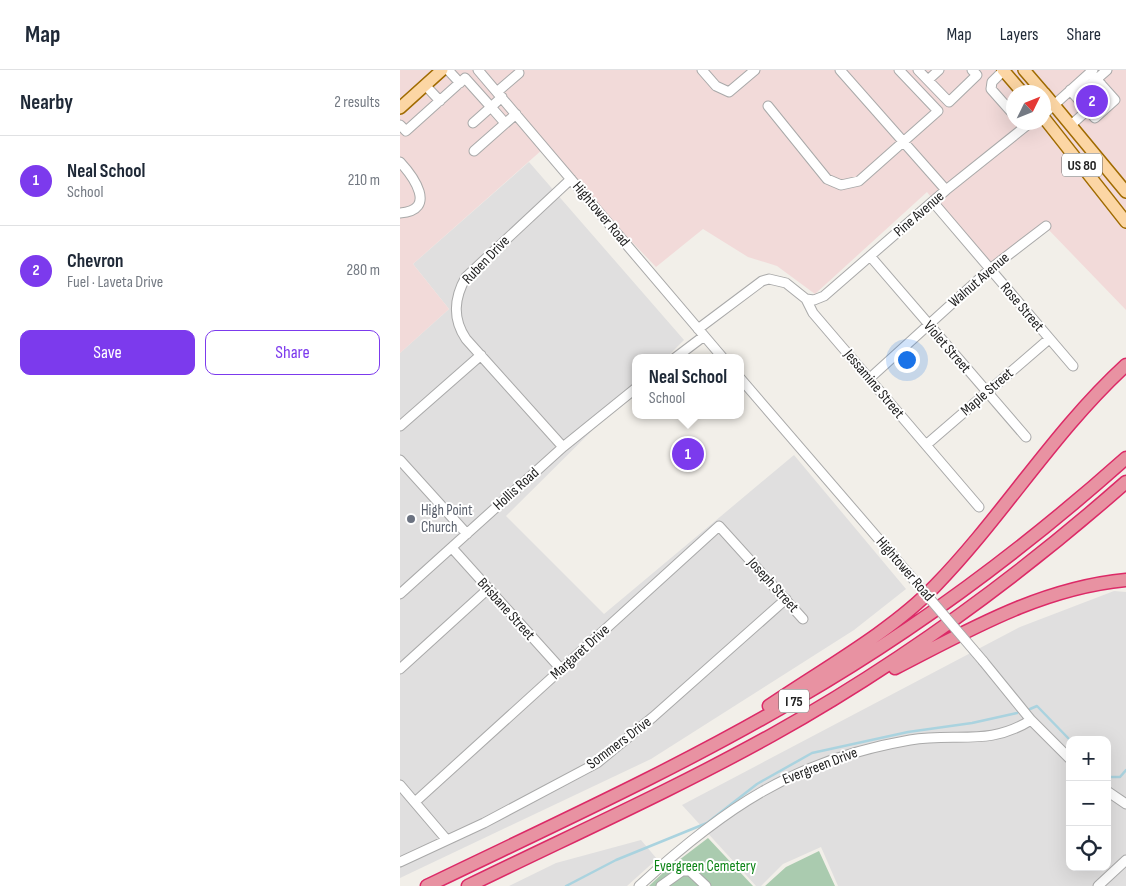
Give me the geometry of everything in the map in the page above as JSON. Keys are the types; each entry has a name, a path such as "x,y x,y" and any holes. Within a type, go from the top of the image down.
{"highway":[{"path":"714,746 891,624 933,588 959,561 1068,426 1126,365"},
{"name":"I 75","path":"427,886 714,746 839,674 956,596 1056,518 1126,458"},
{"name":"I 75","path":"468,886 730,757 834,698 903,654 994,590 1060,538 1126,482"},
{"path":"834,698 1031,602 1073,589 1126,580"}],"main road":[{"path":"400,108 442,70"},
{"path":"1003,70 1016,85"},
{"name":"US 80","path":"1024,70 1036,85"},
{"name":"US 80","path":"1051,102 1126,192"},
{"name":"US 80","path":"1051,127 1126,222"}],"street":[{"path":"448,70 460,83"},
{"name":"Hightower Road","path":"478,70 719,354"},
{"path":"702,70 716,86 728,92 754,70"},
{"path":"840,70 904,140 946,190"},
{"path":"768,106 827,179 841,185 859,181 938,111 899,70"},
{"path":"918,70 949,102 977,75 972,70"},
{"path":"1003,70 992,82 991,89 1006,106"},
{"path":"1051,108 1078,97 1095,76 1107,70"},
{"path":"473,123 491,107 520,71"},
{"path":"928,80 936,71"},
{"path":"1092,92 1095,76"},
{"path":"1078,97 1090,108 1095,118 1115,100 1095,76"},
{"path":"400,125 406,131 465,78 505,123"},
{"path":"474,88 486,78"},
{"path":"425,85 440,101"},
{"path":"1100,99 1108,92"},
{"path":"1070,125 1090,108"},
{"path":"474,151 516,114"},
{"name":"Pine Avenue","path":"806,299 814,300 824,296 1018,130"},
{"path":"400,162 414,178 420,192 417,206 400,213"},
{"name":"Ruben Drive","path":"563,447 466,339 458,325 455,309 458,292 466,278 571,178"},
{"name":"Rose Street","path":"933,202 1073,366"},
{"name":"Walnut Avenue","path":"870,378 990,269 1046,226"},
{"name":"Violet Street","path":"870,256 1026,437"},
{"name":"Jessamine Street","path":"701,333 760,282 769,279 782,281 806,299 813,312 979,508"},
{"path":"679,354 701,333"},
{"name":"Maple Street","path":"926,445 1049,339"},
{"path":"400,426 481,355"},
{"name":"Hightower Road","path":"744,383 1032,720 1066,755"},
{"name":"Hollis Road","path":"400,594 563,447 632,391"},
{"path":"400,460 467,534"},
{"name":"Margaret Drive","path":"415,802 720,526 742,551"},
{"name":"Brisbane Street","path":"452,548 561,669"},
{"name":"Joseph Street","path":"742,551 804,619"},
{"path":"400,669 488,589"},
{"name":"Sommers Drive","path":"400,862 484,823 597,763 653,718 786,599"},
{"name":"Evergreen Drive","path":"639,886 685,844 753,797 806,768 853,752 913,740 995,736 1009,733 1032,720"},
{"path":"400,786 446,839"},
{"path":"1111,794 1126,804"},
{"path":"1098,886 1126,860"},
{"path":"661,886 682,871 690,871 706,886"}],"shaded area":[{"path":"400,70 1126,70 1126,310 1045,226 990,275 927,192 815,294 777,266 748,257 703,229 656,267 543,149 413,264 449,309 400,353"},
{"path":"529,162 684,340 670,354 632,354 632,391 506,516 604,614 794,455 906,589 854,630 651,759 400,878 400,353 449,309 413,264"},
{"path":"1114,591 1126,592 1126,886 838,886 821,847 783,864 761,886 756,886 682,805 1020,627"},
{"path":"641,840 657,859 627,886 509,886 556,863"}],"green space":[{"name":"Evergreen Cemetery","path":"708,838 753,886 649,886 666,870"},
{"name":"Evergreen Cemetery","path":"819,851 835,886 765,886 786,867"}],"waterway":[{"path":"1030,709 1037,706 1066,736"},
{"path":"566,886 616,860 707,823 757,784 812,753 908,732 972,723 1017,713"},
{"path":"1111,777 1120,777 1126,770"}],"tunnel":[{"path":"1091,107 1100,99"}],"place":[{"name":"Chevron","path":"1092,101"},
{"name":"Neal School","path":"688,454"},
{"name":"High Point Church","path":"411,519"}]}
